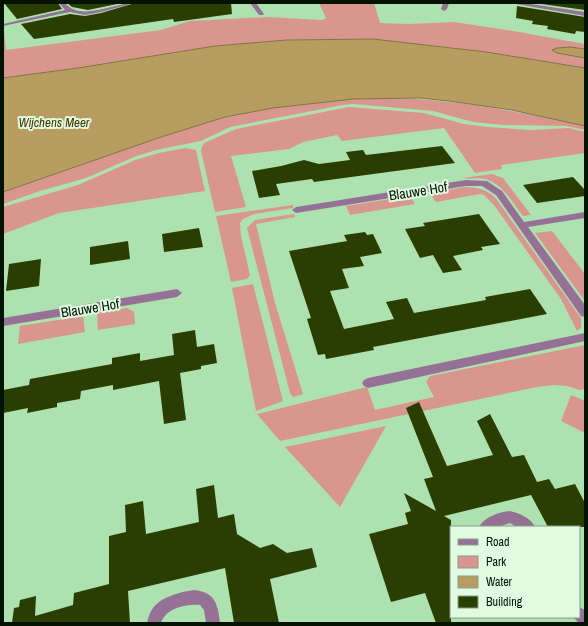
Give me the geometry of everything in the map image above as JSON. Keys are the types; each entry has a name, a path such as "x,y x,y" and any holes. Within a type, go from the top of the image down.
{"street":[{"path":"62,3 69,11"},
{"path":"5,25 69,11 76,13 88,12 131,3"},
{"path":"253,3 261,14"},
{"path":"513,3 585,14"},
{"name":"Blauwe Hof","path":"296,210 466,183 484,183 499,193 585,313"},
{"path":"522,225 585,215"},
{"name":"Blauwe Hof","path":"3,322 177,293"},
{"path":"368,383 585,337"},
{"path":"487,526 510,517 521,521 527,526"},
{"path":"154,623 156,615 168,604 195,596 205,600 212,610 213,623"}],"green space":[{"path":"319,3 374,3 380,23 408,24 454,22 585,44 585,49 570,47 557,53 585,58 585,68 487,52 395,43 373,39 334,39 287,40 196,49 78,68 3,78 3,20 6,50 161,30 190,21 268,17 322,20 326,18"},
{"path":"389,98 439,101 488,107 585,126 585,130 566,126 503,125 473,122 433,111 353,104 343,105 230,127 201,141 156,150 134,157 86,178 40,191 3,204 3,192 161,137 225,117 273,108 353,99"},
{"path":"349,107 424,113 464,124 488,127 531,130 569,128 585,132 585,153 501,165 502,169 475,173 444,128 342,141 337,135 303,142 289,149 231,156 246,207 215,212 201,151 204,143 236,129"},
{"path":"185,148 196,150 205,191 59,213 3,234 3,207 78,185 135,160 159,153"},
{"path":"492,174 503,178 531,215 523,216 507,194 491,181 482,178 463,178"},
{"path":"464,187 483,190 497,200 581,318 581,328 577,331 561,299 494,205 484,195 480,194 436,202 430,193"},
{"path":"410,196 415,204 350,215 346,206"},
{"path":"293,205 293,208 254,214 243,219 240,223 241,236 250,275 247,279 231,282 216,216"},
{"path":"294,214 295,217 256,224 275,303 303,394 293,397 290,393 247,228 255,220"},
{"path":"552,231 585,274 585,301 535,233"},
{"path":"253,284 283,401 256,411 232,288"},
{"path":"127,308 134,312 135,324 98,330 97,313"},
{"path":"83,316 85,332 18,344 20,326"},
{"path":"585,345 585,389 580,390 567,386 554,385 537,387 280,441 257,414 367,387 375,410 434,397 426,382 430,376"},
{"path":"571,395 583,400 585,399 585,433 561,421"},
{"path":"386,426 340,507 285,447"}],"water":[{"name":"Wijchens Meer","path":"373,39 486,52 585,68 585,126 512,110 420,98 353,99 273,108 225,117 161,137 3,192 3,78 78,68 215,46 287,40"},
{"path":"570,47 585,49 585,58 557,53 552,50"}],"building":[{"path":"4,3 58,3 62,9 17,19"},
{"path":"67,3 122,3 88,10 72,7"},
{"path":"135,3 231,3 232,14 174,22 173,19 34,39 21,24 70,14 85,16"},
{"path":"534,3 585,3 585,10"},
{"path":"517,6 585,17 585,32 576,31 575,34 547,29 548,26 532,24 533,21 516,18"},
{"path":"442,146 455,163 314,182 312,179 276,184 280,195 259,198 252,171 304,160 319,164 350,160 346,152 363,150 366,155"},
{"path":"573,177 585,190 585,196 537,203 523,185"},
{"path":"479,214 500,244 481,247 483,250 453,256 462,270 443,273 433,255 420,258 405,229 425,226 423,223"},
{"path":"199,228 203,247 164,252 162,234"},
{"path":"365,232 367,235 373,234 382,253 360,257 364,266 342,269 349,288 330,291 344,329 394,319 386,302 407,298 414,313 486,300 485,297 530,289 547,314 373,347 374,350 326,359 325,354 318,355 307,319 311,318 289,251 347,241 344,235"},
{"path":"128,241 130,259 90,265 90,247"},
{"path":"41,259 39,286 6,291 9,264"},
{"path":"195,330 197,347 214,344 217,363 201,366 201,369 180,373 186,420 164,424 159,381 113,390 113,385 81,391 80,399 57,403 57,407 27,413 28,408 3,413 3,390 29,385 30,379 112,364 112,358 140,353 140,361 174,355 172,334"},
{"path":"419,402 447,466 493,455 477,421 490,414 512,457 524,455 537,482 549,479 555,489 575,484 585,503 585,527 547,526 531,495 444,516 451,520 451,623 436,623 425,593 391,602 369,534 408,524 405,513 411,511 404,493 436,511 424,479 433,477 406,408"},
{"path":"214,485 218,518 234,514 237,534 260,548 273,544 287,553 312,548 317,567 270,579 279,623 234,623 225,568 128,591 130,623 12,623 14,608 19,607 20,600 36,596 35,616 73,605 74,593 109,584 109,536 126,532 125,505 143,501 146,534 199,522 196,489"}]}
